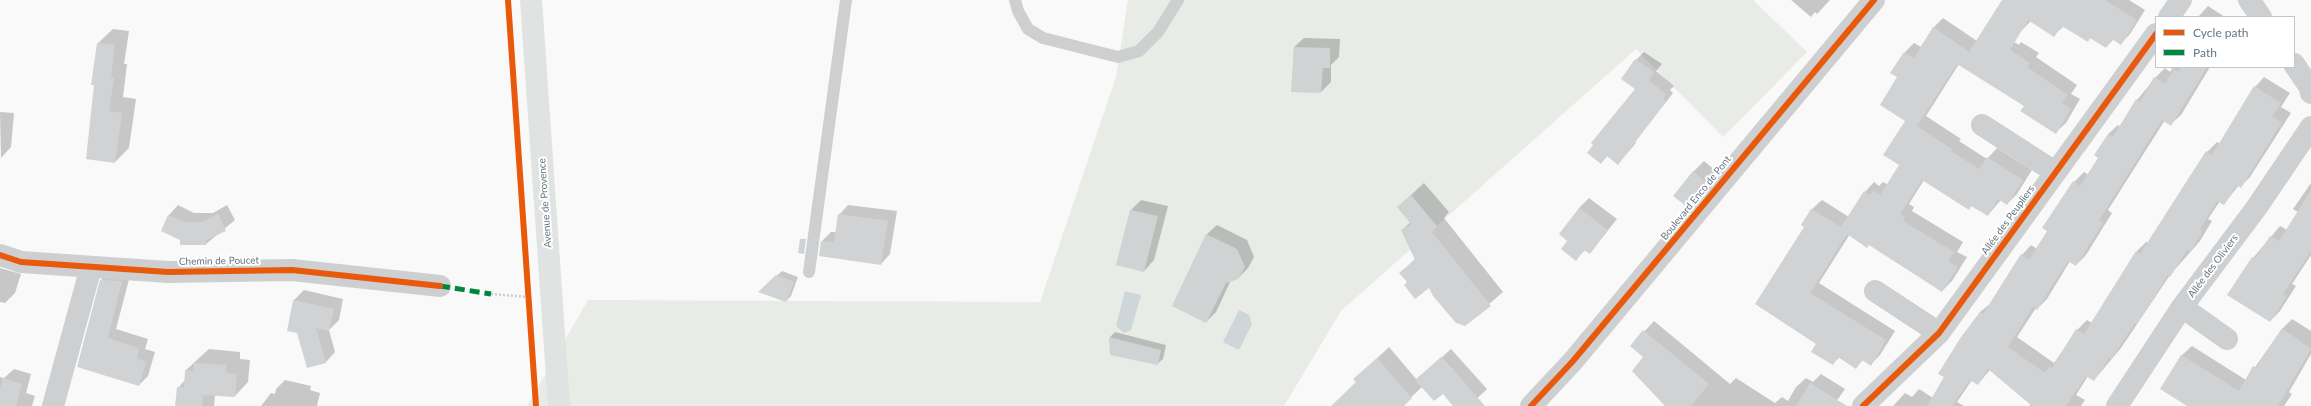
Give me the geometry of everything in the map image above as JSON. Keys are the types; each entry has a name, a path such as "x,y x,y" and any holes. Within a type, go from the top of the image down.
{"main road":[{"name":"Avenue de Provence","path":"531,0 559,406"}],"street":[{"name":"Boulevard Enco de Pont","path":"1531,406 1578,355 1874,0"},
{"path":"2170,16 2181,0"},
{"path":"2249,0 2260,16"},
{"name":"Allée des Peupliers","path":"1863,406 1939,333 2155,35"},
{"path":"2295,65 2309,86 2311,94"},
{"path":"1982,125 2055,172"},
{"name":"Allée des Oliviers","path":"2117,406 2182,307 2257,207 2311,127"},
{"name":"Chemin de Poucet","path":"0,255 21,262 91,267 168,272 292,270 440,286"},
{"path":"53,406 91,267"},
{"path":"1875,291 1939,333"},
{"path":"2182,307 2227,339"}],"lane":[{"path":"809,272 846,0"},
{"path":"1015,0 1018,11 1028,28 1043,38 1118,57 1139,51 1158,32 1178,0"}],"path":[{"path":"491,294 529,297"}],"shaded area":[{"path":"1128,0 1753,0 1807,52 1723,137 1636,49 1341,311 1284,406 527,406 588,300 1040,302 1116,77"},
{"path":"1125,291 1141,295 1131,330 1124,333 1116,326"},
{"path":"1239,310 1249,315 1252,324 1239,350 1223,342"}],"building":[{"path":"2002,0 2105,0 2137,20 2121,45 2112,39 2106,48 2090,38 2088,42 2062,26 2054,37 2028,20 2010,50 2030,63 2027,67 2068,95 2062,103 2071,109 2056,134 2020,111 2024,106 1957,64 1917,126 1979,169 1987,157 2023,180 2007,205 1998,199 1988,216 1971,206 1969,210 1922,180 1900,214 1905,217 1903,221 1954,252 1948,261 1958,267 1942,292 1869,245 1867,248 1847,234 1810,293 1886,340 1871,366 1862,360 1856,369 1838,357 1833,365 1811,352 1816,344 1755,304 1804,227 1801,225 1811,209 1841,227 1864,191 1870,195 1873,191 1880,195 1899,165 1883,155 1905,121 1880,105 1897,77 1890,73 1904,52 1914,58 1933,27 1969,52"},
{"path":"97,43 115,45 111,78 114,78 109,111 122,113 115,163 86,159 94,85 91,85"},
{"path":"1294,47 1330,48 1330,68 1323,68 1321,93 1291,92"},
{"path":"1635,59 1654,72 1649,80 1666,94 1663,99 1666,101 1618,165 1607,156 1601,164 1587,153 1593,145 1591,143 1635,89 1621,79"},
{"path":"2180,68 2206,68 2171,126 2162,120 2099,220 2103,223 2076,266 2068,261 2037,310 2033,307 2008,347 2045,373 2049,367 2052,368 2076,329 2084,334 2136,251 2140,254 2206,151 2212,155 2254,86 2281,103 2272,117 2282,122 2241,188 2237,185 2224,205 2217,201 2200,229 2203,231 2190,252 2187,250 2170,277 2168,275 2137,324 2135,323 2094,381 2086,376 2066,406 2032,406 1988,369 1978,385 1970,380 1952,406 1927,406 1944,377 1938,374 1961,337 1980,312 1983,314 2021,254 2029,260 2047,231 2042,228 2073,181 2080,186 2098,158 2094,155 2108,134 2113,137 2136,99 2140,102 2154,77 2165,84 2174,69 2178,72"},
{"path":"1693,171 1706,182 1686,206 1673,196"},
{"path":"2311,190 2311,251 2283,294 2287,296 2270,322 2227,295 2252,257 2255,259 2270,236 2279,241"},
{"path":"1411,195 1437,226 1432,232 1491,306 1465,326 1456,323 1433,296 1429,288 1415,299 1404,285 1407,282 1399,273 1415,260 1401,230 1411,224 1397,207"},
{"path":"1579,208 1608,230 1590,254 1584,250 1576,261 1561,249 1567,241 1559,234"},
{"path":"1130,210 1158,216 1144,272 1116,265"},
{"path":"218,214 226,231 206,240 206,245 180,245 180,240 161,231 168,215 184,222 202,222"},
{"path":"838,214 888,221 881,265 819,256 821,241 834,242"},
{"path":"1206,234 1237,249 1245,267 1238,279 1226,283 1206,323 1172,306"},
{"path":"800,239 806,239 804,254 798,253"},
{"path":"776,275 794,282 786,302 758,292"},
{"path":"100,280 122,281 108,338 139,348 137,358 146,362 139,386 77,367"},
{"path":"293,300 334,309 329,331 316,328 326,363 307,368 297,333 287,331"},
{"path":"2282,328 2311,349 2278,406 2187,406 2160,389 2181,355 2239,391 2253,366 2256,368"},
{"path":"1643,330 1709,384 1691,406 1665,406 1632,371 1643,357 1630,346"},
{"path":"1109,337 1161,350 1158,365 1110,355"},
{"path":"1441,357 1485,406 1453,406 1443,394 1434,401 1415,380"},
{"path":"1377,358 1412,398 1404,406 1331,406 1356,382 1353,379"},
{"path":"194,363 227,365 226,373 237,374 235,397 203,395 202,406 175,406 177,387 184,388 185,370 193,371"},
{"path":"3,378 22,384 16,406 0,406 0,389"},
{"path":"1810,383 1847,406 1796,406"}],"marked path":[{"path":"440,286 491,294"}],"cycle path":[{"path":"508,0 536,406"},
{"path":"1531,406 1573,361 1874,0"},
{"path":"1863,406 1939,333 2155,35"},
{"path":"0,255 21,262 168,272 292,270 440,286"}]}
